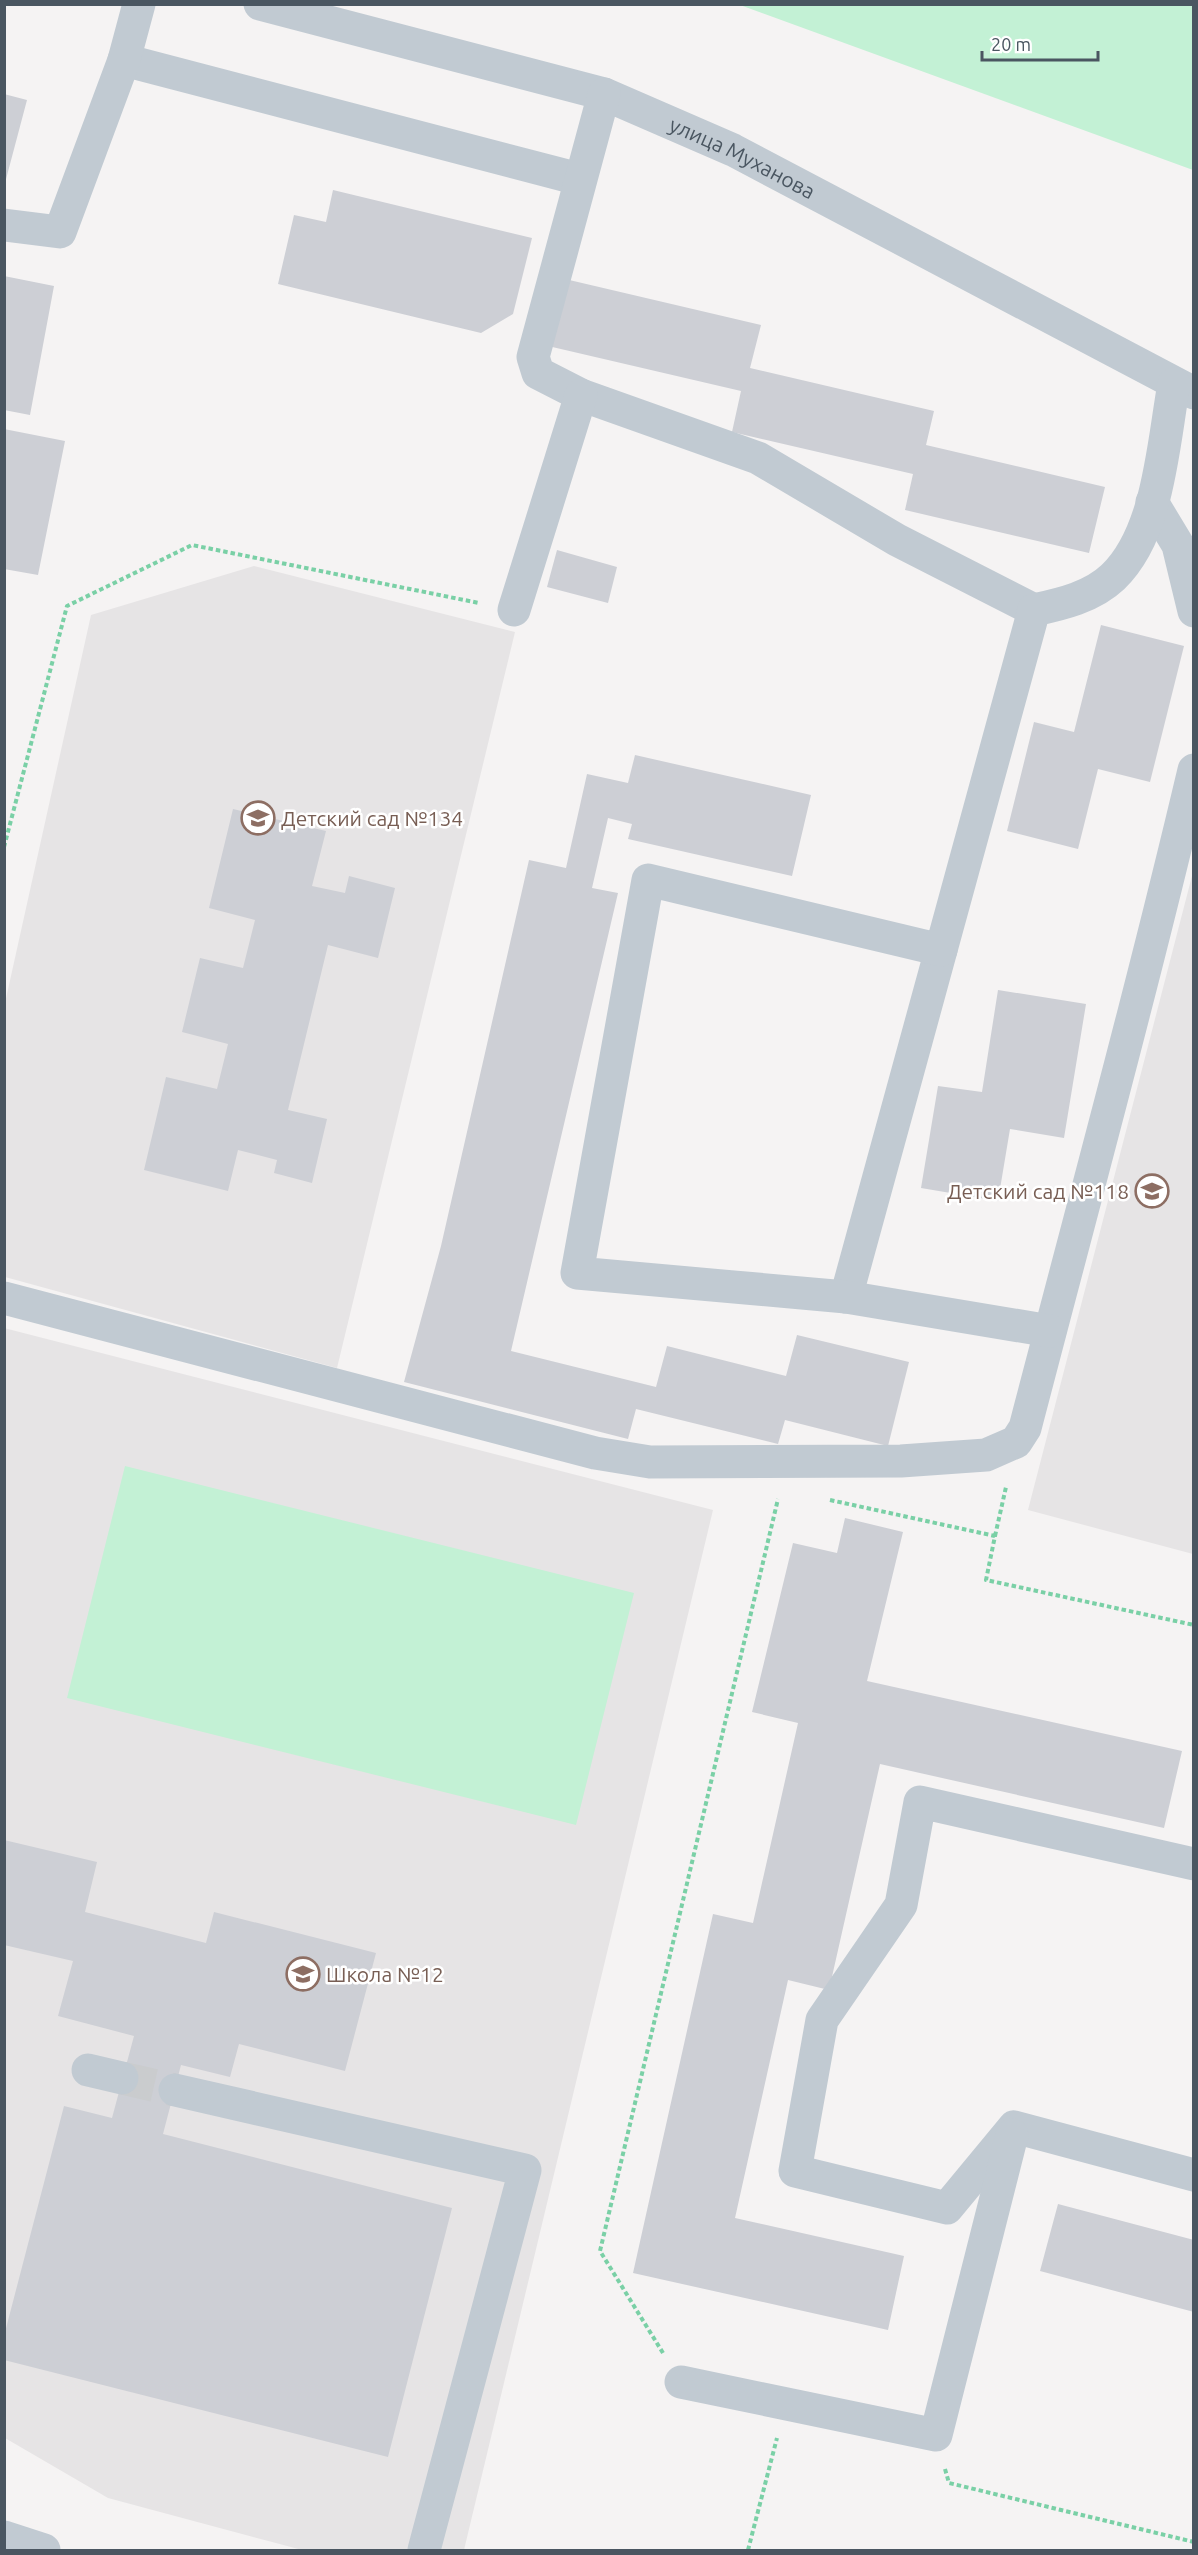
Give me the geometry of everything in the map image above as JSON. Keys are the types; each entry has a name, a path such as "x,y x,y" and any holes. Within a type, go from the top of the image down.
{"street":[{"path":"4,225 60,232 123,60 139,4"},
{"name":"улица Муханова","path":"260,4 374,19 604,94 733,150 1184,389"},
{"path":"123,60 579,179"},
{"path":"604,94 579,179 533,357 538,373 581,395 758,458 897,540 1034,610 1062,604 1089,593 1112,578 1130,557 1144,528 1184,389"},
{"path":"514,610 581,395"},
{"path":"1152,502 1178,545 1194,611"},
{"path":"846,1298 1034,610"},
{"path":"4,1298 595,1453 650,1462 901,1461 986,1455 1016,1442 1025,1428 1162,904 1194,770"},
{"path":"941,950 648,880 577,1273 846,1298 1050,1331"},
{"path":"1014,2127 947,2208 795,2171 822,2020 901,1905 920,1802 1194,1864"},
{"path":"88,2070 122,2078"},
{"path":"175,2090 525,2170 424,2550"},
{"path":"681,2382 936,2435 1014,2127"},
{"path":"1014,2127 1194,2175"},
{"path":"4,2537 44,2550"}],"path":[{"path":"4,847 67,606 192,545 514,610"},
{"path":"681,2382 600,2251 781,1489"},
{"path":"826,1499 996,1536 986,1580 1194,1625"},
{"path":"748,2550 786,2404"},
{"path":"936,2435 949,2483 1194,2542"}],"shaded area":[{"name":"Детский сад №134","path":"254,566 515,632 337,1368 5,1277 5,1003 91,615"},
{"name":"Детский сад №118","path":"1193,872 1193,1554 1028,1510"},
{"name":"Школа №12","path":"4,1328 713,1510 464,2550 302,2550 108,2498 5,2438"}],"green space":[{"path":"740,5 1193,5 1193,170"},
{"path":"125,1466 634,1593 576,1825 67,1698"}],"building":[{"path":"4,94 27,100 5,183 4,183"},
{"path":"333,190 532,238 513,314 481,333 278,284 294,215 326,222"},
{"path":"4,276 54,286 30,415 4,410"},
{"path":"565,279 761,325 750,368 934,411 926,445 1105,487 1089,553 905,510 913,474 732,432 741,391 548,346"},
{"path":"4,429 65,441 38,575 4,569"},
{"path":"557,550 617,567 608,603 547,587"},
{"path":"1101,625 1184,646 1150,782 1098,769 1078,849 1007,831 1034,722 1074,732"},
{"path":"635,755 811,795 792,876 628,839 632,824 608,818 592,888 618,893 511,1351 656,1387 667,1346 786,1376 797,1335 909,1362 888,1446 785,1420 778,1444 636,1409 628,1439 404,1382 441,1246 529,860 566,868 587,774 628,783"},
{"path":"233,809 326,831 312,886 345,893 349,876 395,888 378,958 328,945 288,1110 327,1119 312,1183 274,1173 277,1160 238,1150 228,1191 144,1170 166,1077 217,1089 228,1044 182,1032 200,958 243,968 255,920 209,908"},
{"path":"998,990 1086,1004 1064,1138 1010,1129 998,1201 921,1188 938,1086 982,1092"},
{"path":"845,1518 903,1532 867,1681 1182,1751 1164,1828 880,1764 829,1990 788,1980 735,2218 904,2256 888,2330 633,2273 713,1914 753,1923 798,1723 752,1712 793,1543 837,1553"},
{"path":"4,1840 97,1862 85,1912 206,1943 214,1912 376,1953 345,2071 239,2044 230,2077 181,2065 163,2134 452,2208 388,2457 4,2360 4,2336 64,2106 112,2118 134,2036 58,2016 73,1961 4,1945"},
{"path":"1058,2204 1194,2240 1194,2312 1040,2271"}],"tunnel":[{"path":"122,2078 175,2090"}],"place":[{"name":"Детский сад №134","path":"258,818"},
{"name":"Детский сад №118","path":"1152,1191"},
{"name":"Школа №12","path":"303,1974"}]}
